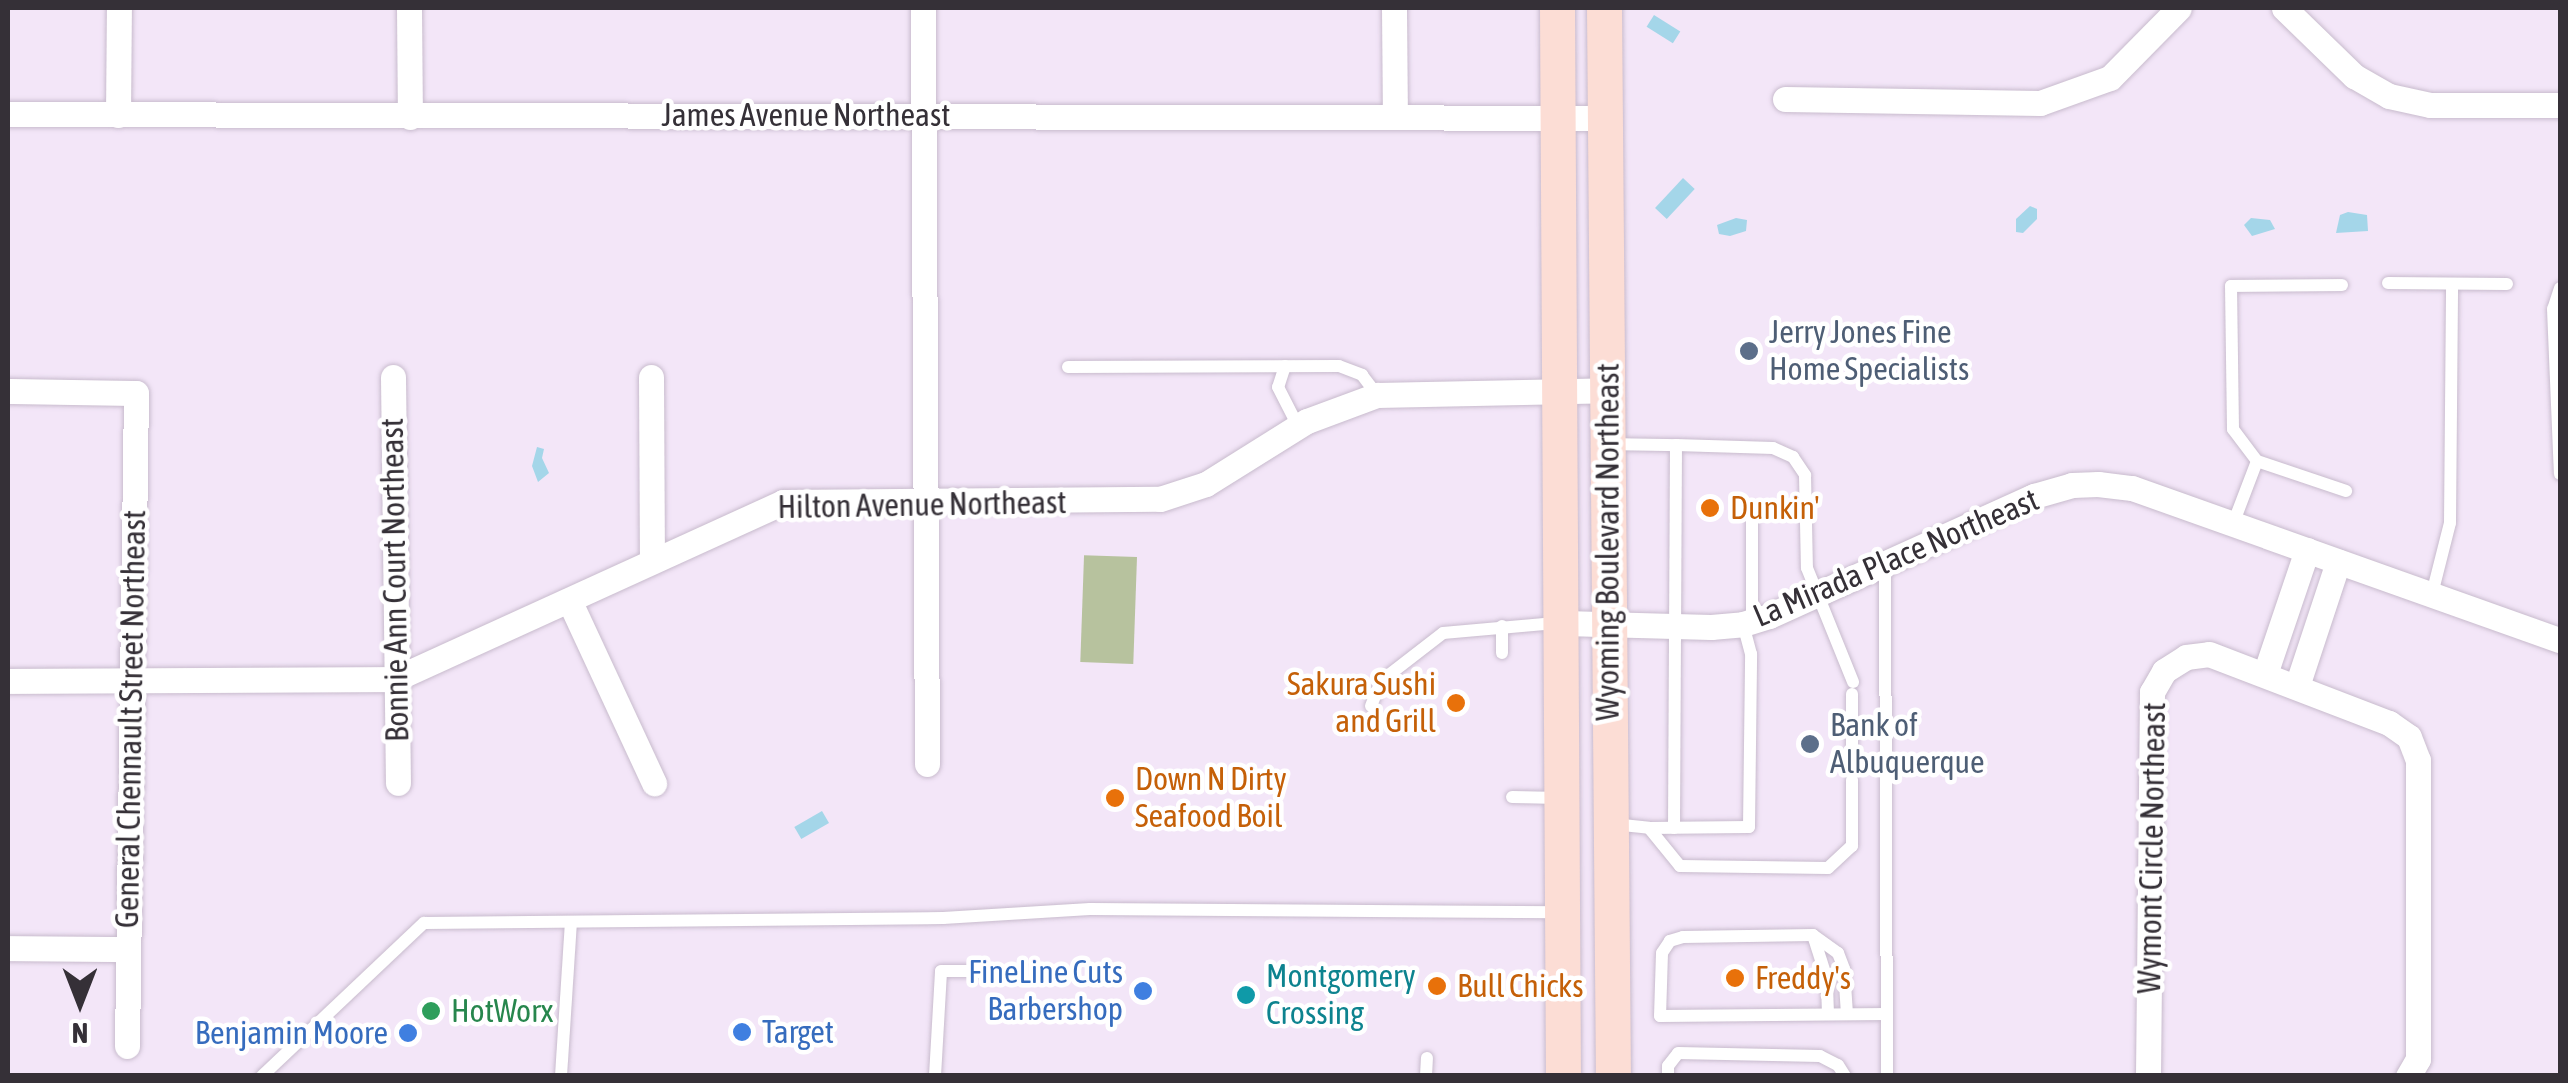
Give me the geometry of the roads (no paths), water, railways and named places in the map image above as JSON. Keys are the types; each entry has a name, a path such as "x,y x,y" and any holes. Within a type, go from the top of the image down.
{"main road":[{"name":"Wyoming Boulevard Northeast","path":"1557,8 1564,623 1562,1076"},
{"name":"Wyoming Boulevard Northeast","path":"1604,8 1613,1076"}],"street":[{"path":"118,116 119,8"},
{"path":"409,8 410,116"},
{"path":"923,8 927,764"},
{"path":"1394,8 1395,117"},
{"path":"1786,100 2040,103 2110,78 2179,8"},
{"path":"2284,8 2354,76 2389,96 2430,105 2560,105"},
{"name":"James Avenue Northeast","path":"8,114 1604,118"},
{"name":"Bonnie Ann Court Northeast","path":"393,377 398,783"},
{"path":"652,377 652,561"},
{"name":"Hilton Avenue Northeast","path":"8,681 395,679 783,502 1160,499 1206,484 1298,426 1377,395 1608,390"},
{"name":"General Chennault Street Northeast","path":"8,391 136,392 127,1046"},
{"name":"La Mirada Place Northeast","path":"1564,623 1674,626 1747,622 1816,595 2034,496 2072,485 2132,488 2560,640"},
{"path":"2265,674 2307,550"},
{"path":"2298,686 2338,562"},
{"path":"570,602 654,783"},
{"name":"Wymont Circle Northeast","path":"2148,1076 2152,692 2164,671 2186,657 2208,654 2389,723 2409,737 2418,760 2418,1058 2408,1076"},
{"path":"8,948 127,949"}],"lane":[{"path":"2388,283 2508,284"},
{"path":"2432,594 2450,523 2452,284"},
{"path":"2342,285 2231,286 2233,429 2256,461 2346,491"},
{"path":"2560,288 2553,309 2560,474"},
{"path":"1284,366 1278,387 1298,426"},
{"path":"1068,367 1284,366 1355,370 1377,395"},
{"path":"1608,444 1773,448 1793,457 1804,475 1807,568 1852,688 1852,846 1828,868 1680,866 1649,828"},
{"path":"1674,828 1676,445"},
{"path":"2233,524 2256,461"},
{"path":"1610,823 1649,828 1750,827 1752,654 1747,622 1752,510"},
{"path":"1885,563 1887,1076"},
{"path":"1372,706 1380,681 1443,633 1564,623"},
{"path":"1502,626 1502,653"},
{"path":"1512,797 1563,798"},
{"path":"262,1076 424,923 943,918 1090,909 1563,912"},
{"path":"562,1076 570,922"},
{"path":"1847,1014 1844,969 1838,952 1813,935 1670,941 1662,953 1660,1016 1887,1014"},
{"path":"1813,935 1827,979 1828,1014"},
{"path":"935,1076 940,971 979,971"},
{"path":"1668,1076 1668,1066 1678,1054 1820,1056 1838,1065 1845,1076"},
{"path":"1426,1058 1426,1076"}],"water":[{"path":"1654,15 1680,31 1673,43 1647,27"},
{"path":"1683,178 1695,189 1667,219 1655,208"},
{"path":"2030,206 2037,209 2037,219 2023,233 2016,232 2016,219"},
{"path":"2340,215 2367,215 2368,231 2336,233"},
{"path":"1736,218 1747,220 1746,231 1730,236 1719,234 1717,225"},
{"path":"2251,218 2270,220 2275,229 2252,236 2244,225"},
{"path":"537,447 544,449 542,458 549,473 538,482 532,466"},
{"path":"822,811 829,823 801,839 794,827"}],"place":[{"name":"Jerry Jones Fine Home Specialists","path":"1749,351"},
{"name":"Dunkin'","path":"1710,508"},
{"name":"Sakura Sushi and Grill","path":"1456,703"},
{"name":"Bank of Albuquerque","path":"1810,744"},
{"name":"Down N Dirty Seafood Boil","path":"1115,798"},
{"name":"Freddy's","path":"1735,978"},
{"name":"Bull Chicks","path":"1437,986"},
{"name":"FineLine Cuts Barbershop","path":"1143,991"},
{"name":"Montgomery Crossing","path":"1246,995"},
{"name":"HotWorx","path":"431,1011"},
{"name":"Target","path":"742,1032"},
{"name":"Benjamin Moore","path":"408,1033"}]}
